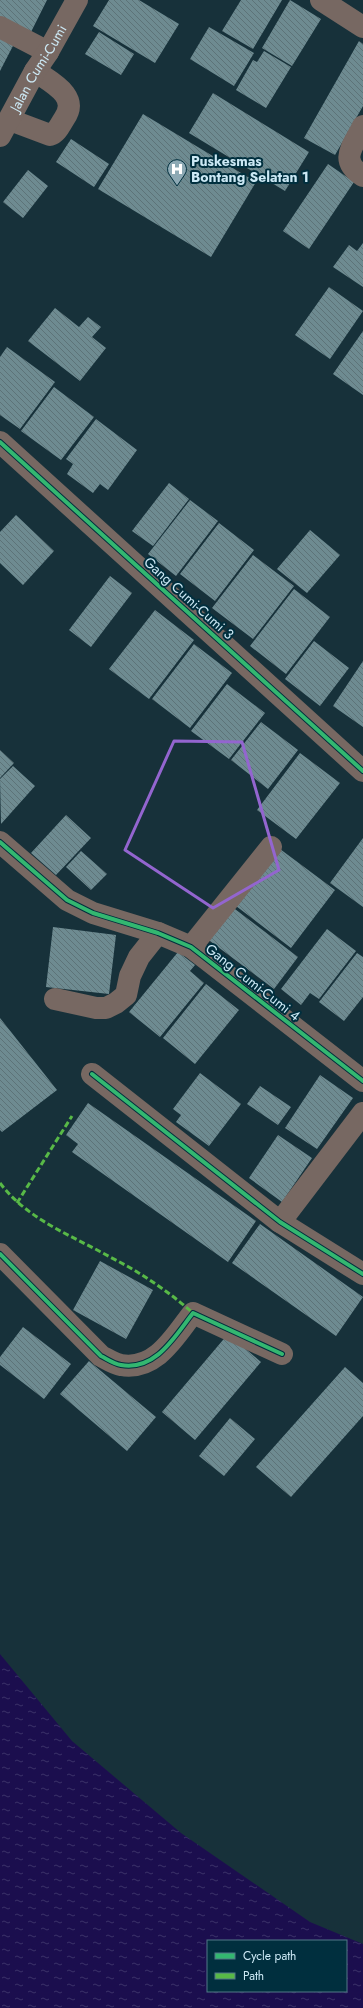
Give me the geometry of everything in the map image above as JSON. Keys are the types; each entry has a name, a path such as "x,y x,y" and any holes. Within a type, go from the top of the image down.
{"street":[{"name":"Jalan Cumi-Cumi","path":"5,128 35,70 48,52 77,0"},
{"path":"321,0 363,27"},
{"path":"0,27 48,52"},
{"path":"5,128 50,135 58,130 68,113 70,104 67,94 35,70"},
{"path":"363,126 349,156 349,162 353,169 363,176"},
{"name":"Gang Cumi-Cumi 3","path":"0,442 363,771"},
{"name":"Gang Cumi-Cumi 4","path":"0,842 67,900 93,913 158,933 191,947 363,1081"},
{"path":"191,947 271,847"},
{"path":"55,999 96,1008 106,1008 116,1004 126,995 130,976 139,957 158,933"},
{"path":"92,1074 280,1222 363,1274"},
{"path":"280,1222 363,1113"},
{"path":"0,1254 101,1356 120,1365 135,1366 149,1361 162,1352 194,1313 282,1354"}],"highlighted area":[{"path":"174,741 242,742 279,870 213,908 125,850"}],"water":[{"path":"0,1654 72,1741 181,1833 310,1922 363,1944 363,2008 0,2008"}],"building":[{"path":"0,0 47,0 28,38 0,25"},
{"path":"109,0 139,0 179,24 155,63 93,26"},
{"path":"241,0 282,0 253,49 222,31"},
{"path":"290,0 321,19 292,66 262,48"},
{"path":"209,27 254,53 234,86 190,59"},
{"path":"99,32 134,54 121,75 85,54"},
{"path":"0,35 15,42 0,71"},
{"path":"359,41 363,44 363,106 335,155 304,138"},
{"path":"264,51 291,67 266,108 236,90 253,60 257,62"},
{"path":"213,93 309,152 285,191 189,133"},
{"name":"Puskesmas Bontang Selatan 1","path":"143,114 256,182 211,257 98,189"},
{"path":"71,139 109,164 94,187 56,162"},
{"path":"328,164 354,182 309,249 283,231"},
{"path":"28,170 48,186 23,218 3,202"},
{"path":"363,243 363,287 333,267 349,245 357,251"},
{"path":"329,287 363,311 330,359 295,335"},
{"path":"55,308 79,327 88,317 101,327 92,337 106,348 80,381 28,341"},
{"path":"363,331 363,395 333,374"},
{"path":"7,347 55,382 20,429 0,415 0,357"},
{"path":"54,387 94,417 61,460 21,431"},
{"path":"96,419 137,450 108,490 100,484 93,493 67,474 73,464 66,459"},
{"path":"169,483 189,499 153,546 132,531"},
{"path":"190,500 218,521 176,576 148,554"},
{"path":"16,515 54,551 23,585 0,563 0,532"},
{"path":"219,523 254,550 215,601 180,574"},
{"path":"310,530 340,555 307,593 277,569"},
{"path":"253,555 294,586 253,639 212,608"},
{"path":"110,576 132,593 91,647 69,630"},
{"path":"294,589 330,617 286,674 250,646"},
{"path":"155,610 194,640 149,699 109,669"},
{"path":"314,641 349,668 320,706 285,679"},
{"path":"194,644 232,673 190,728 152,699"},
{"path":"363,661 363,727 333,706"},
{"path":"227,684 265,713 229,759 191,731"},
{"path":"261,722 298,750 268,789 231,760"},
{"path":"0,750 14,763 0,778"},
{"path":"300,753 340,783 296,839 257,810"},
{"path":"13,766 35,786 1,824 0,779"},
{"path":"66,815 91,838 56,875 31,853"},
{"path":"363,838 363,907 330,883"},
{"path":"280,849 335,890 291,948 236,906"},
{"path":"81,851 107,874 91,890 66,867"},
{"path":"231,906 298,957 274,989 206,938"},
{"path":"53,927 116,935 109,994 46,987"},
{"path":"327,929 356,951 319,999 310,993 301,1005 281,989"},
{"path":"178,952 195,965 190,971 204,983 160,1037 129,1012"},
{"path":"357,953 363,957 363,997 344,1021 319,1002"},
{"path":"206,984 239,1010 195,1064 163,1038"},
{"path":"0,1018 57,1090 2,1132 0,1130"},
{"path":"200,1073 241,1104 209,1146 176,1122 181,1115 173,1109"},
{"path":"320,1075 353,1098 317,1149 285,1128"},
{"path":"260,1086 291,1107 278,1125 247,1104"},
{"path":"88,1103 256,1221 228,1262 72,1152 78,1144 66,1135"},
{"path":"278,1135 312,1158 282,1202 249,1178"},
{"path":"260,1224 363,1297 336,1336 232,1263"},
{"path":"100,1261 153,1290 126,1339 73,1310"},
{"path":"23,1327 71,1364 44,1399 0,1365 0,1357"},
{"path":"228,1334 261,1362 195,1440 162,1412"},
{"path":"89,1361 156,1417 127,1451 60,1394"},
{"path":"345,1367 363,1383 363,1416 291,1497 256,1467"},
{"path":"230,1418 255,1439 224,1476 199,1456"}],"marked path":[{"path":"17,1203 72,1116"},
{"path":"0,1183 11,1196 37,1217 65,1234 143,1276 174,1297 193,1313"}],"cycle path":[{"path":"0,442 363,771"},
{"path":"0,842 67,900 93,913 158,933 191,947 363,1081"},
{"path":"92,1074 280,1222 363,1274"},
{"path":"0,1254 101,1356 116,1364 133,1365 144,1363 154,1357 172,1341 193,1313 282,1354"}],"place":[{"name":"Puskesmas Bontang Selatan 1","path":"177,186"}]}
